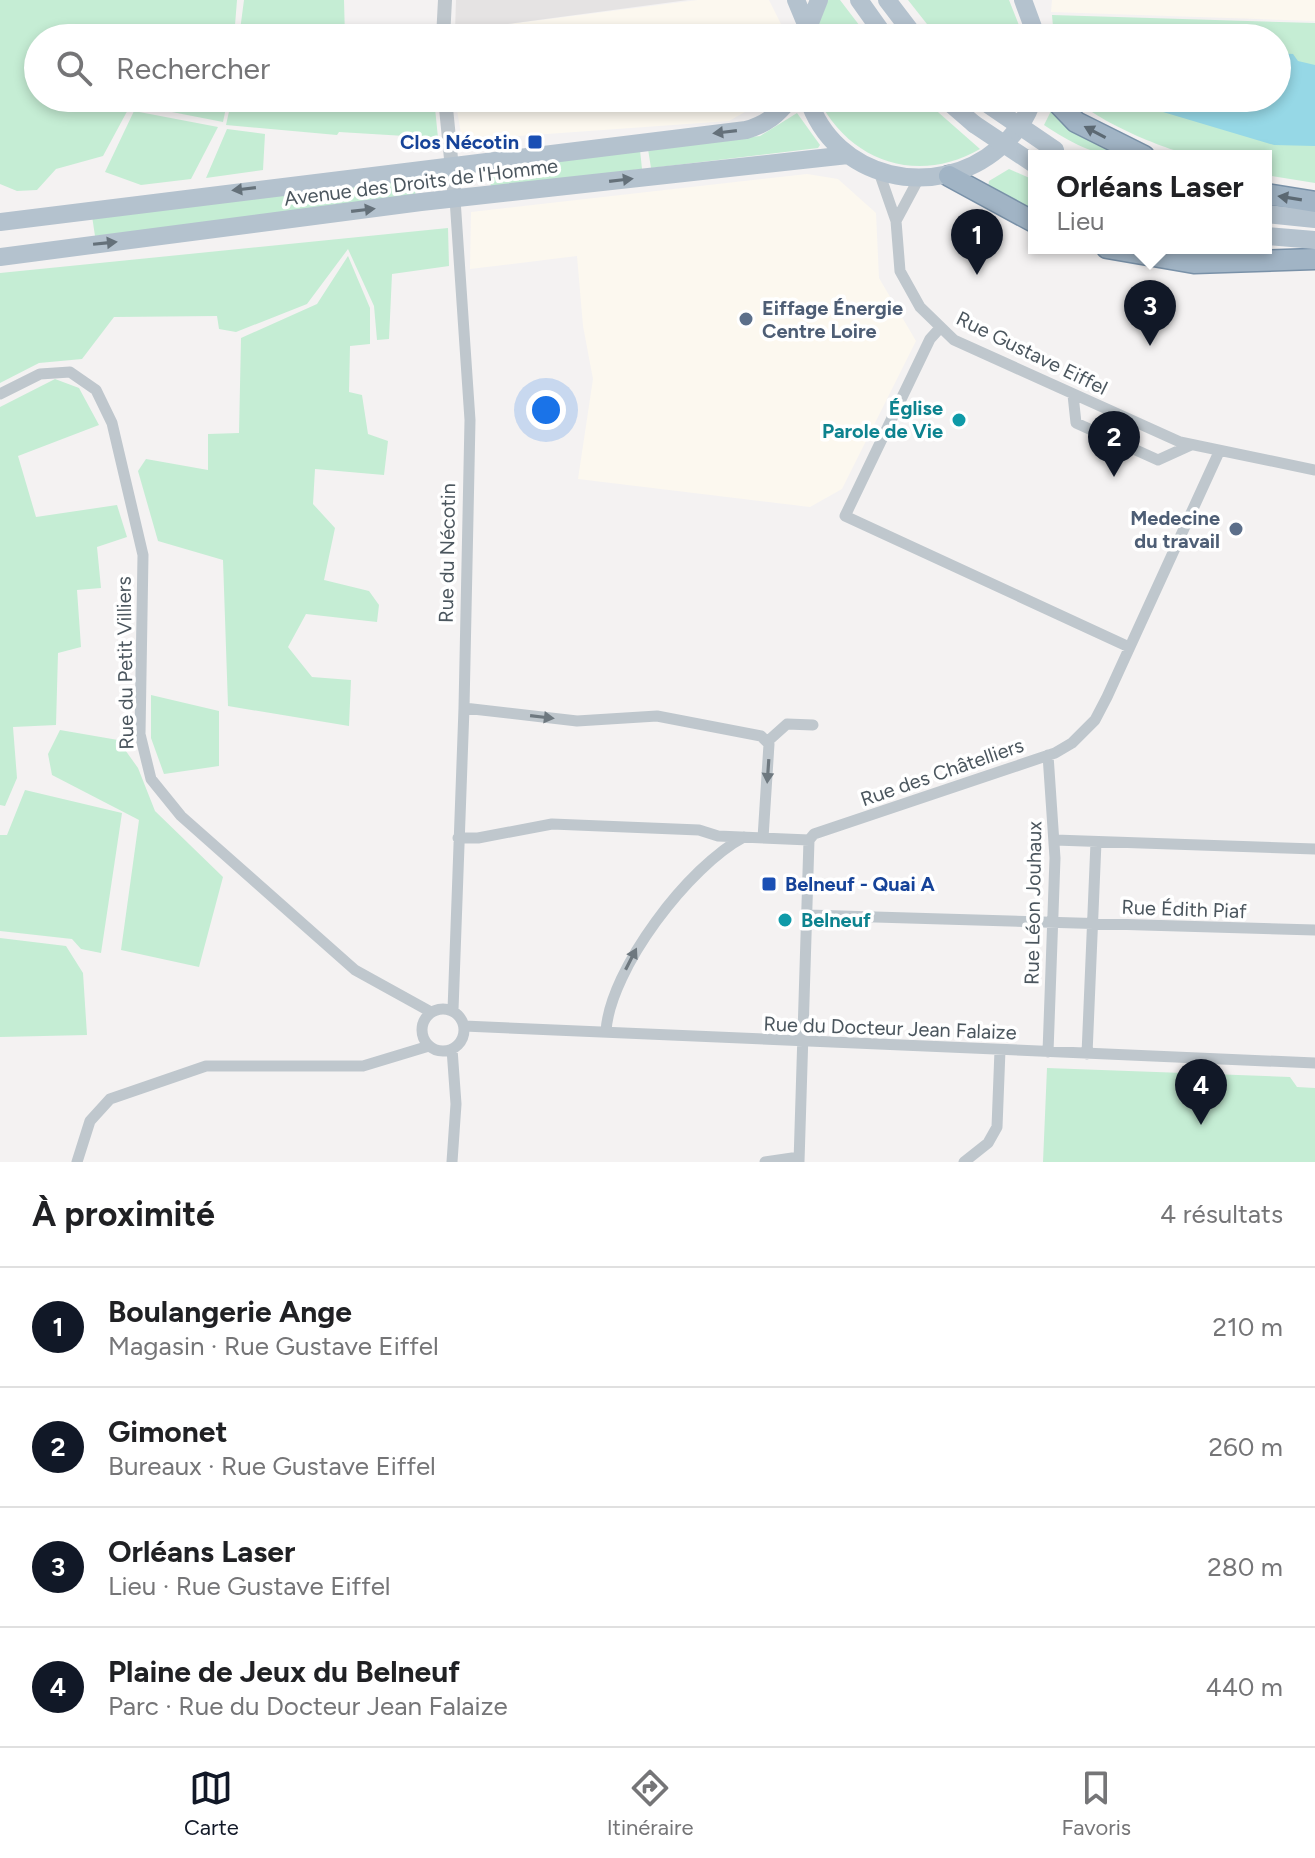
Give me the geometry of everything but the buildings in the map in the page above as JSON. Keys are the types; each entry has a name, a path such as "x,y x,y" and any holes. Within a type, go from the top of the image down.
{"highway":[{"path":"1066,112 1076,122 1132,150"},
{"path":"949,176 1028,219"},
{"path":"1272,195 1315,202"},
{"path":"1142,254 1194,263 1315,259"}],"main road":[{"path":"796,0 803,24"},
{"path":"808,24 819,0"},
{"path":"887,0 905,24"},
{"path":"1023,0 1033,24"},
{"path":"861,2 876,24"},
{"name":"Avenue des Droits de l'Homme","path":"0,222 746,130 763,125 779,112"},
{"path":"815,112 827,135 848,155 879,172 918,180 949,176 983,162 1011,138 1025,112"},
{"path":"960,112 1028,160"},
{"path":"999,112 1056,150"},
{"name":"Avenue des Droits de l'Homme","path":"0,257 455,199 848,155"},
{"path":"48,214 53,249"},
{"path":"1272,215 1315,219"},
{"path":"1272,236 1315,240"}],"street":[{"path":"444,24 445,0"},
{"path":"1032,19 1034,0"},
{"name":"Rue du Nécotin","path":"446,112 470,420 453,1010"},
{"name":"Rue Gustave Eiffel","path":"879,172 896,221 900,271 920,307 940,328 964,345 1191,445 1315,470"},
{"path":"896,221 918,180"},
{"path":"940,328 930,339 845,516 849,521 1129,647"},
{"name":"Rue du Petit Villiers","path":"0,394 40,374 70,372 96,390 112,423 142,542 140,734 145,764 161,795 242,872 355,970 431,1012"},
{"path":"1073,395 1076,423 1158,460 1191,445"},
{"name":"Rue des Châtelliers","path":"458,838 478,838 552,824 699,830 718,836 809,840 814,834 1048,755 1072,743 1095,720 1219,452"},
{"path":"464,708 577,721 657,716 761,736 768,741"},
{"path":"763,838 768,741 787,724 813,725"},
{"name":"Rue Léon Jouhaux","path":"1048,755 1055,840 1048,1052"},
{"path":"606,1031 609,1004 637,947 707,865 745,837"},
{"path":"765,1162 799,1160 809,840"},
{"path":"1055,840 1315,849"},
{"path":"1087,1054 1096,842"},
{"name":"Rue Édith Piaf","path":"808,915 1315,930"},
{"path":"77,1162 90,1121 110,1099 206,1066 319,1069 363,1066 429,1046 440,1051 452,1049 463,1037 464,1026 453,1010 441,1008 431,1012 422,1029 429,1046"},
{"name":"Rue du Docteur Jean Falaize","path":"464,1026 1315,1063"},
{"path":"452,1049 456,1104 452,1162"},
{"path":"964,1162 988,1143 997,1127 1000,1050"}],"shaded area":[{"path":"456,0 688,0 508,24 455,24"},
{"path":"698,0 769,0 781,24 510,24"},
{"path":"1052,0 1315,0 1315,21 1051,12"},
{"path":"457,112 745,112 729,121 462,140"},
{"path":"807,174 838,179 876,213 879,278 916,341 842,489 810,507 578,479 593,379 583,326 577,256 470,269 471,212"}],"green space":[{"path":"0,0 237,0 235,24 24,24 24,112 127,112 103,156 56,169 37,190 17,191 0,184"},
{"path":"244,0 344,0 345,24 241,24"},
{"path":"828,0 840,0 858,24 819,24"},
{"path":"908,0 1009,0 1018,24 927,24"},
{"path":"1052,15 1315,23 1315,183 1272,176 1272,150 1173,150 1132,134 1092,112 1291,112 1291,24 1053,24"},
{"path":"134,112 218,127 191,179 141,185 105,172"},
{"path":"172,112 225,112 223,122"},
{"path":"229,112 435,112 438,138 339,132 337,135 226,125"},
{"path":"826,112 938,112 980,149 957,160 910,166 867,152"},
{"path":"1050,112 1057,112 1116,150 1092,150 1044,125"},
{"path":"797,113 820,145 818,148 651,168 648,149 760,136"},
{"path":"227,129 265,134 263,170 206,178"},
{"path":"640,150 642,169 491,187 488,168"},
{"path":"1009,169 1028,177 1028,211 988,188 989,181"},
{"path":"413,177 416,197 95,236 92,216"},
{"path":"448,228 449,266 392,274 389,339 377,340 374,306 348,249 307,304 236,332 219,329 217,316 114,317 82,359 39,363 0,383 0,273"},
{"path":"348,256 370,308 370,344 350,346 349,392 362,395 368,434 388,441 384,475 315,469 313,504 335,528 324,580 369,591 379,605 377,622 306,614 288,647 312,677 351,680 349,726 228,706 223,560 158,541 138,471 146,459 208,470 208,434 239,433 241,338 317,304"},
{"path":"55,379 79,388 99,425 18,456 36,517 117,505 127,537 97,547 101,588 77,590 81,647 58,653 56,725 13,727 17,778 5,806 0,805 0,407"},
{"path":"151,695 219,711 219,766 164,774 151,738"},
{"path":"60,730 118,740 138,768 155,811 223,877 199,967 121,950 139,820 52,775 48,754"},
{"path":"25,790 122,813 101,953 81,949 72,939 0,931 0,835 7,835"},
{"path":"0,938 66,946 83,973 87,1035 0,1037"},
{"path":"1047,1068 1290,1077 1297,1087 1315,1088 1315,1162 1043,1162"}],"water":[{"path":"1293,54 1298,61 1315,65 1315,146 1274,145 1163,112 1291,112"}],"place":[{"name":"Clos Nécotin","path":"535,142"},
{"name":"Boulangerie Ange","path":"977,275"},
{"name":"Eiffage Énergie Centre Loire","path":"746,319"},
{"name":"Orléans Laser","path":"1150,346"},
{"name":"Église Parole de Vie","path":"959,420"},
{"name":"Gimonet","path":"1114,477"},
{"name":"Medecine du travail","path":"1236,529"},
{"name":"Belneuf - Quai A","path":"769,884"},
{"name":"Belneuf","path":"785,920"},
{"name":"Plaine de Jeux du Belneuf","path":"1201,1125"}]}
